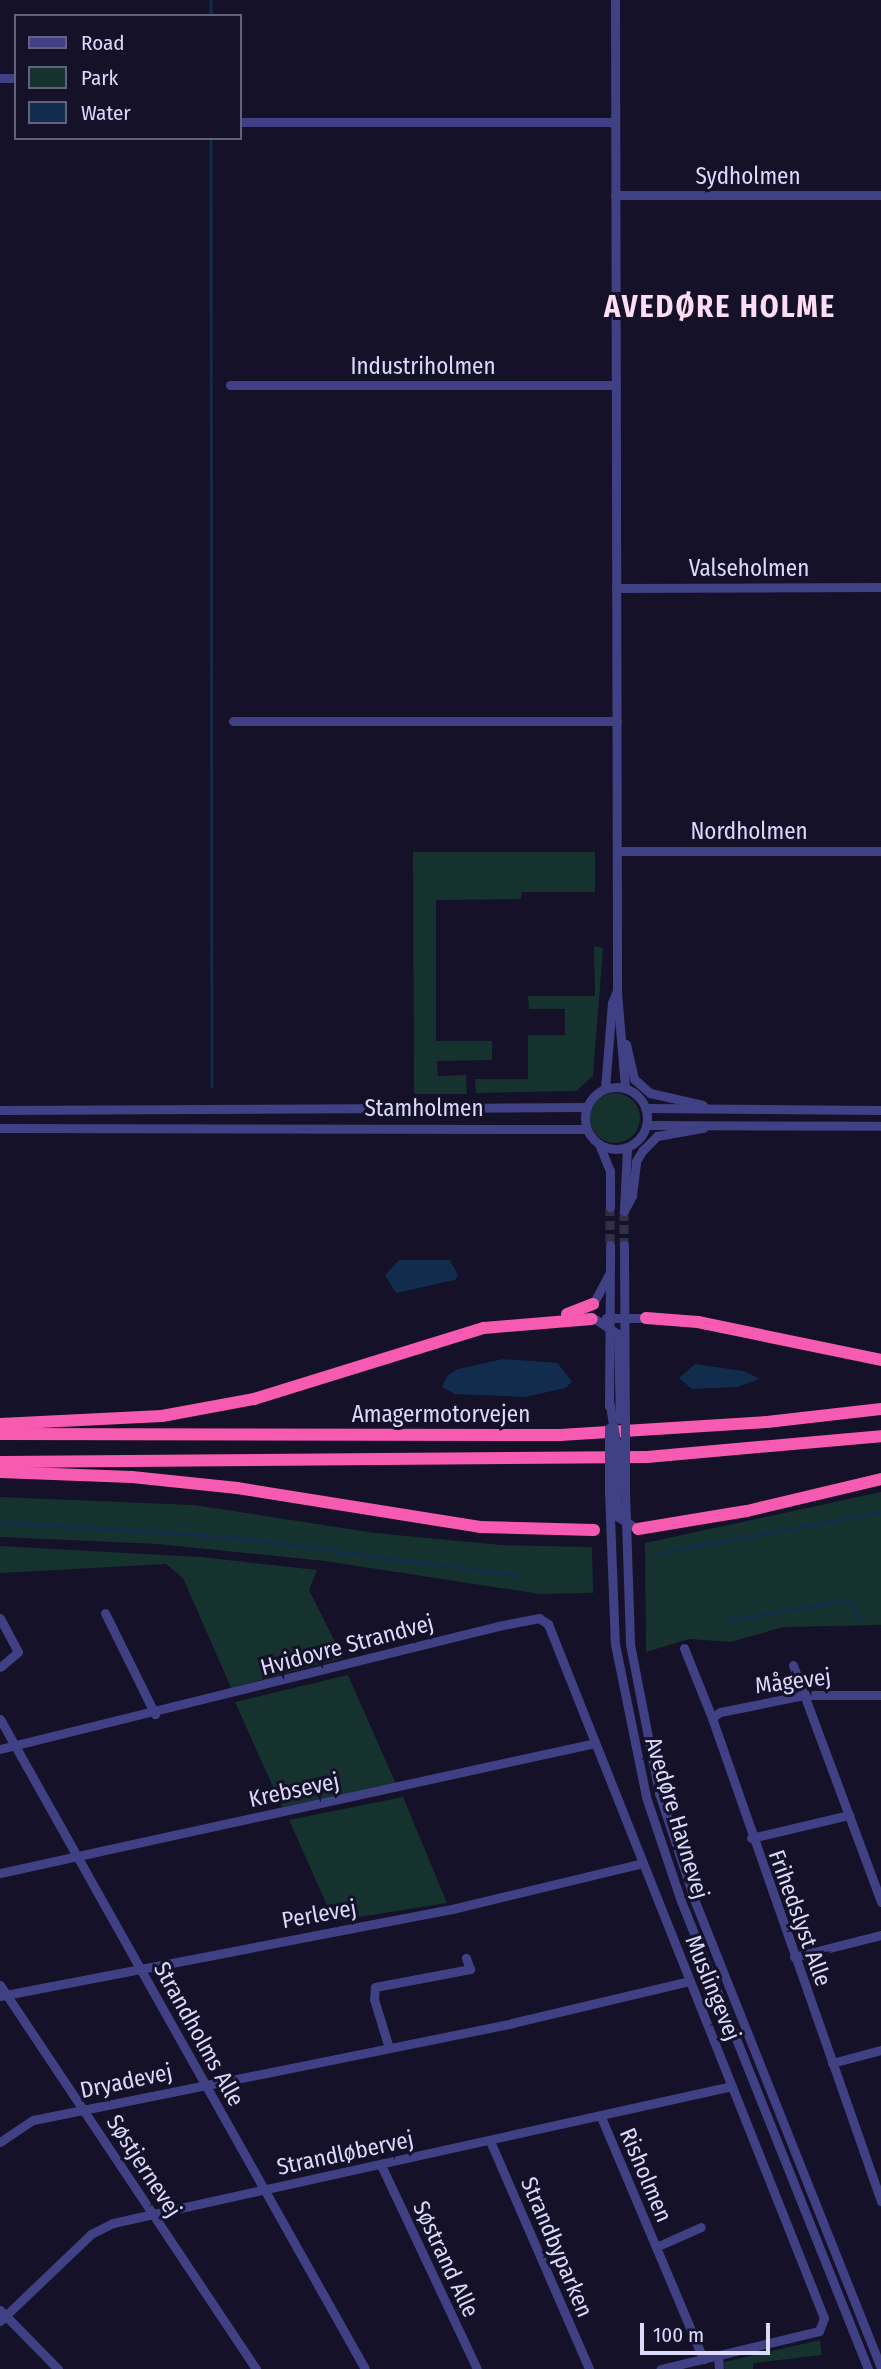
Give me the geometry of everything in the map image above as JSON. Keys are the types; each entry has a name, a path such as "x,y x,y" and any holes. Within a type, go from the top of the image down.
{"highway":[{"path":"0,1424 162,1416 254,1399 414,1347 484,1328 537,1320 593,1304"},
{"path":"646,1318 698,1322 881,1360"},
{"path":"537,1320 594,1319"},
{"name":"Amagermotorvejen","path":"0,1434 560,1435 767,1422 881,1409"},
{"name":"Amagermotorvejen","path":"0,1462 647,1457 881,1436"},
{"path":"0,1472 132,1477 237,1488 480,1527 594,1530"},
{"path":"629,1527 747,1511 881,1479"}],"street":[{"path":"599,1144 627,1147 637,1140 646,1125 645,1108 625,1088 618,996 615,0"},
{"path":"242,122 615,122"},
{"name":"Sydholmen","path":"615,195 881,195"},
{"name":"Industriholmen","path":"230,385 616,385"},
{"name":"Valseholmen","path":"616,587 881,587"},
{"path":"233,721 617,721"},
{"name":"Nordholmen","path":"617,851 881,850"},
{"path":"610,1207 610,1171 599,1144 586,1129 587,1107 605,1088 612,1003 618,996"},
{"path":"618,996 635,1079 650,1093 718,1109"},
{"path":"605,1088 625,1088"},
{"name":"Stamholmen","path":"0,1110 587,1107"},
{"path":"645,1108 881,1110"},
{"path":"261,1128 262,1110"},
{"path":"646,1125 881,1126"},
{"path":"627,1147 624,1210 632,1196 636,1161 657,1136 715,1127"},
{"name":"Stamholmen","path":"0,1128 586,1129"},
{"name":"Avedøre Havnevej","path":"610,1245 609,1322 617,1400 625,1429 609,1530 611,1592 623,1690 660,1842 867,2369"},
{"name":"Avedøre Havnevej","path":"625,1245 625,1318 617,1400 617,1491 629,1527 630,1644 659,1793 694,1899 881,2368"},
{"path":"593,1304 610,1271"},
{"path":"594,1319 609,1322 625,1318 646,1318"},
{"path":"594,1530 629,1527"},
{"path":"105,1614 155,1714"},
{"path":"0,1618 18,1652 0,1667"},
{"name":"Hvidovre Strandvej","path":"0,1749 155,1714 498,1626 539,1618 548,1623"},
{"name":"Muslingevej","path":"548,1623 824,2318 823,2329 718,2355"},
{"name":"Frihedslyst Alle","path":"684,1648 712,1718 751,1838 880,2198"},
{"path":"793,1665 881,1902"},
{"name":"Mågevej","path":"712,1718 805,1695 881,1695"},
{"name":"Strandholms Alle","path":"0,1719 365,2369"},
{"name":"Krebsevej","path":"0,1874 595,1743"},
{"path":"751,1838 849,1815"},
{"name":"Perlevej","path":"3,1995 452,1909 643,1864"},
{"path":"794,1957 881,1935"},
{"path":"389,2048 374,1999 375,1987 470,1969 466,1958"},
{"name":"Dryadevej","path":"0,2142 33,2120 389,2048 690,1981"},
{"name":"Søstjernevej","path":"0,1985 3,1995 84,2109 256,2369"},
{"path":"832,2063 881,2050"},
{"name":"Strandløbervej","path":"2,2316 91,2234 113,2223 732,2086"},
{"name":"Risholmen","path":"601,2117 703,2359"},
{"name":"Strandbyparken","path":"490,2141 589,2369"},
{"name":"Søstrand Alle","path":"381,2165 477,2369"},
{"name":"Risholmen","path":"656,2248 701,2227"},
{"path":"2,2316 58,2369"},
{"path":"661,2369 718,2355 719,2369"}],"green space":[{"path":"413,852 595,852 595,892 522,892 521,899 436,900 436,1041 492,1041 492,1060 437,1061 438,1076 466,1075 467,1094 414,1094"},
{"path":"594,946 603,948 593,1076 576,1091 476,1093 475,1079 528,1079 528,1035 565,1035 565,1009 529,1009 528,996 595,996"},
{"path":"615,1093 633,1100 640,1118 633,1136 615,1143 597,1136 590,1118 597,1100"},
{"path":"881,1492 881,1625 784,1627 730,1642 689,1639 646,1652 645,1543"},
{"path":"0,1497 194,1505 375,1533 501,1545 592,1547 593,1593 540,1594 325,1561 158,1544 0,1537"},
{"path":"0,1546 201,1557 317,1570 309,1590 343,1658 231,1688 183,1578 166,1564 0,1573"},
{"path":"348,1675 396,1784 282,1807 235,1702"},
{"path":"403,1797 447,1903 334,1921 289,1820"},
{"path":"820,2340 822,2355 753,2363 753,2369 725,2369 724,2362"}],"water":[{"path":"399,1260 450,1260 458,1275 455,1280 396,1293 385,1275"},
{"path":"503,1359 557,1363 572,1381 566,1388 525,1397 455,1394 442,1387 448,1375 458,1369"},
{"path":"695,1364 744,1371 760,1379 737,1387 692,1389 679,1378"}],"waterway":[{"path":"211,0 211,14"},
{"path":"211,140 212,1086"},
{"path":"659,1553 881,1512"},
{"path":"0,1522 233,1537 518,1575"},
{"path":"730,1620 850,1599 860,1622"}],"tunnel":[{"path":"610,1207 610,1245"},
{"path":"624,1211 624,1245"}],"district":[{"name":"AVEDØRE HOLME","path":"720,307"}]}
